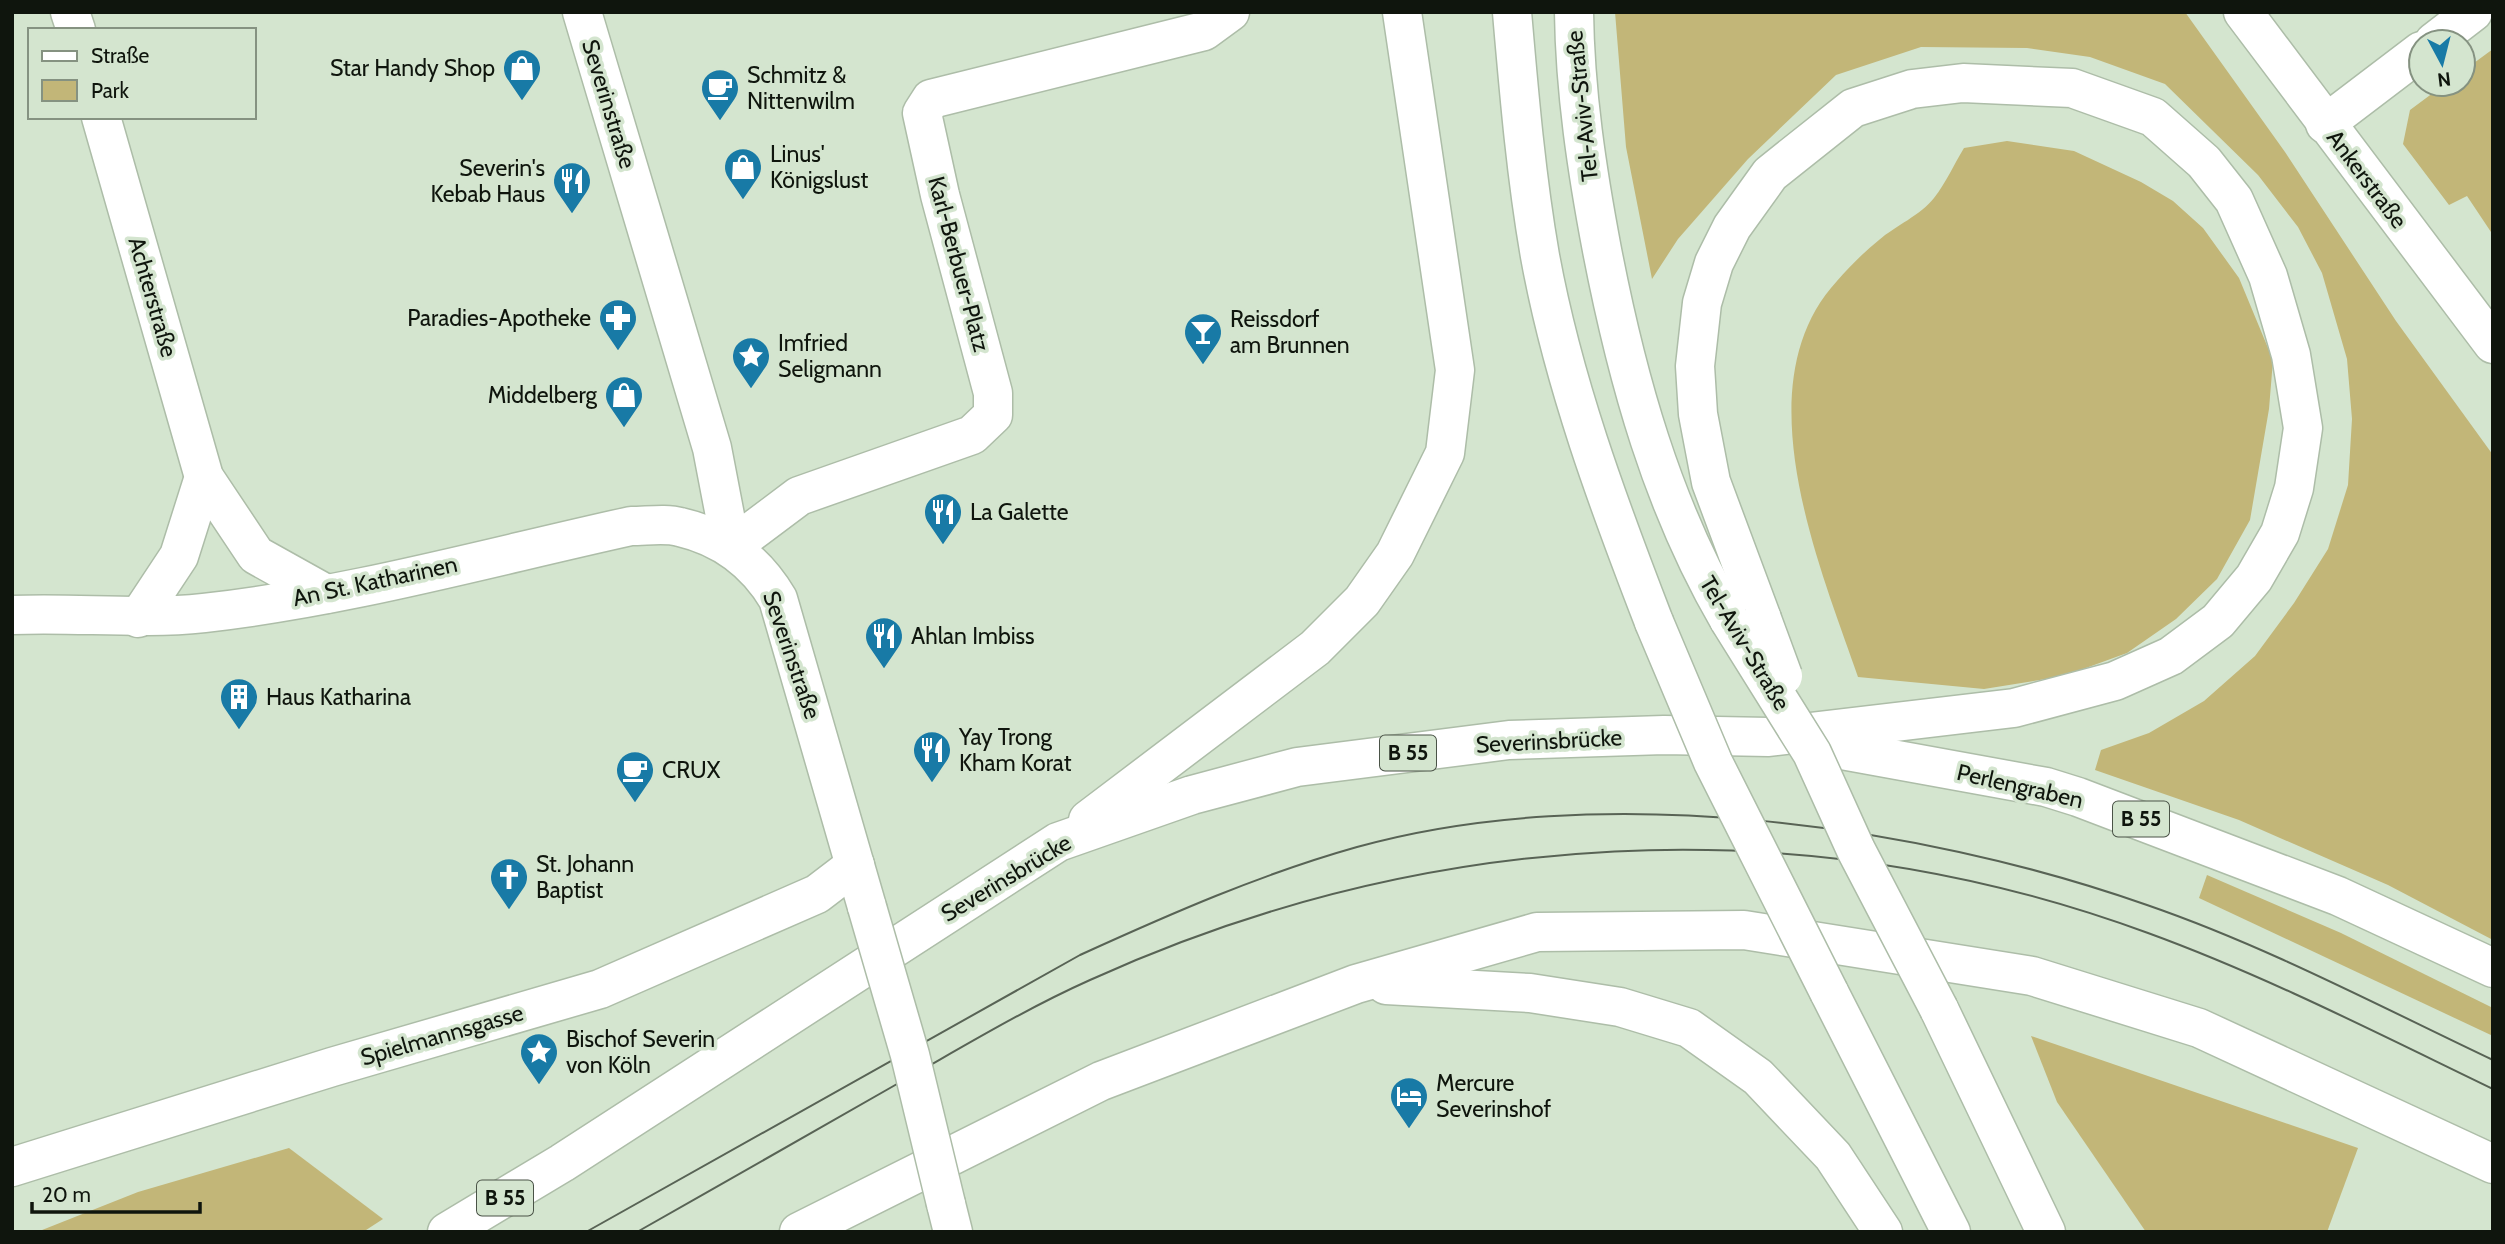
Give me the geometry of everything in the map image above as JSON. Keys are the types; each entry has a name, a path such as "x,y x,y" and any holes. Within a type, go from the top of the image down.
{"main road":[{"name":"Severinstraße","path":"582,12 712,448 731,547 763,574 778,599 910,1055 949,1218"},
{"name":"B 55","path":"1058,842 1315,648 1362,601 1395,554 1445,453 1455,370 1402,12"},
{"path":"1512,12 1520,104 1540,256 1576,403 1611,510 1654,622 1713,762 1951,1232"},
{"name":"Tel-Aviv-Straße","path":"1574,12 1588,177 1631,385 1664,483 1705,579 1745,619 1812,753 1856,850 1939,1009 2046,1232"},
{"name":"Ankerstraße","path":"2243,12 2493,344"},
{"path":"2452,28 2473,12"},
{"name":"Karl-Berbuer-Platz","path":"731,547 799,496 972,435 993,415 993,393 940,195 922,113 931,99 1217,21"},
{"path":"2325,124 2407,62"},
{"path":"1745,619 1710,482 1698,414 1695,366 1702,303 1714,263 1732,227 1770,174 1853,108 1912,89 1963,83 2072,88 2154,117 2204,162 2234,200 2268,276 2291,355 2303,428 2294,488 2280,533 2254,578 2218,621 2181,649 2115,681 2014,708 1769,737"},
{"name":"Achterstraße","path":"102,119 204,477 256,555 326,594"},
{"path":"138,618 179,556 204,477"},
{"name":"An St. Katharinen","path":"12,615 138,618 205,613 326,594 631,526 679,526 731,547"},
{"name":"Severinsbrücke","path":"447,1232 573,1156 1058,842 1192,795 1297,767 1508,740 1664,735 1769,737"},
{"name":"Perlengraben","path":"1769,737 2046,787 2078,797 2338,896 2493,968"},
{"name":"Spielmannsgasse","path":"12,1167 332,1067 600,989 817,894 855,865"},
{"path":"799,1232 1101,1081 1356,984 1537,932 1744,930 2032,976 2199,1028 2493,1164"},
{"path":"1356,984 1530,993 1620,1007 1689,1028 1758,1077 1833,1156 1883,1232"}],"green space":[{"path":"1615,12 2185,12 2285,152 2396,321 2493,455 2493,940 2388,885 2239,820 2095,770 2101,750 2149,733 2204,701 2255,656 2294,603 2328,549 2348,485 2352,419 2347,359 2322,273 2298,227 2258,175 2165,84 2090,57 2027,48 1921,47 1836,75 1748,159 1678,239 1652,279 1626,147"},
{"path":"2493,49 2493,235 2467,196 2449,205 2403,144 2410,110 2426,98 2477,98 2477,61"},
{"path":"2007,141 2074,151 2141,182 2173,201 2203,228 2239,278 2273,360 2269,409 2250,520 2217,579 2176,619 2127,653 2064,676 1984,689 1858,677 1825,582 1797,475 1792,422 1795,370 1809,323 1847,270 1879,240 1929,204 1964,148"},
{"path":"2207,875 2341,933 2493,1008 2493,1036 2199,898"},
{"path":"2031,1036 2358,1148 2327,1232 2146,1232 2057,1102"},
{"path":"289,1148 383,1219 363,1232 37,1232 138,1192"}],"tram line":[{"path":"586,1232 1080,955 1148,925 1251,882 1357,847 1450,827 1549,816 1651,814 1755,820 1858,833 1959,852 2056,876 2147,905 2235,939 2493,1060"},
{"path":"637,1232 1041,1004 1090,980 1217,929 1348,891 1480,865 1615,852 1749,852 1883,865 2017,892 2148,933 2236,968 2322,1006 2493,1089"}],"place":[{"name":"Star Handy Shop","path":"522,102"},
{"name":"Schmitz & Nittenwilm","path":"720,122"},
{"name":"Linus' Königslust","path":"743,201"},
{"name":"Severin's Kebab Haus","path":"572,215"},
{"name":"Paradies-Apotheke","path":"618,352"},
{"name":"Reissdorf am Brunnen","path":"1203,366"},
{"name":"Imfried Seligmann","path":"751,390"},
{"name":"Middelberg","path":"624,429"},
{"name":"La Galette","path":"943,546"},
{"name":"Ahlan Imbiss","path":"884,670"},
{"name":"Haus Katharina","path":"239,731"},
{"name":"Yay Trong Kham Korat","path":"932,784"},
{"name":"CRUX","path":"635,804"},
{"name":"St. Johann Baptist","path":"509,911"},
{"name":"Bischof Severin von Köln","path":"539,1086"},
{"name":"Mercure Severinshof","path":"1409,1130"}]}
